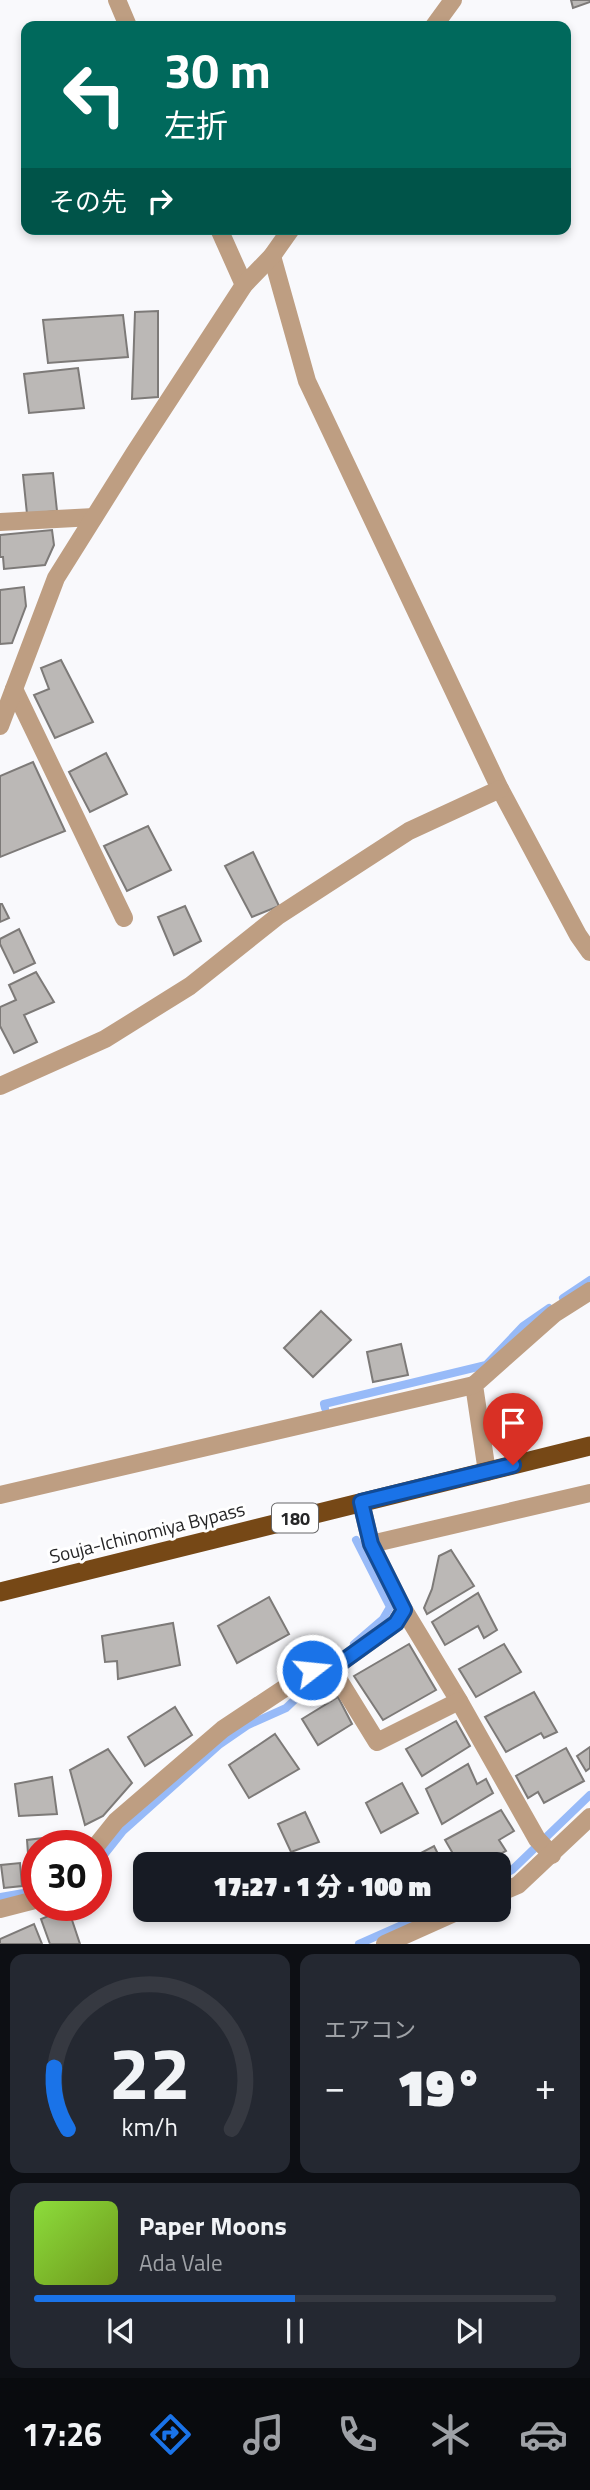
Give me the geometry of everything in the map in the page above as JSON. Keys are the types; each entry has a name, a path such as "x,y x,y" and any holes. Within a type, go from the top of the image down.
{"highway":[{"name":"Souja-Ichinomiya Bypass","path":"0,1592 590,1446"}],"street":[{"path":"117,0 126,21"},
{"path":"438,21 453,0"},
{"path":"222,235 244,285"},
{"path":"0,726 56,578 244,285 272,256 287,235"},
{"path":"272,256 307,381 500,789 578,935 590,952"},
{"path":"0,522 94,517"},
{"path":"14,689 124,918"},
{"path":"0,1086 105,1039 190,986 278,916 409,831 500,789"},
{"path":"0,1495 474,1385 554,1314 590,1291"},
{"path":"474,1385 487,1472"},
{"path":"371,1544 590,1493"},
{"path":"361,1502 371,1544 404,1610 545,1848"},
{"path":"109,1830 223,1729 312,1670 328,1669 396,1623 404,1610"},
{"path":"328,1669 377,1742 459,1701"},
{"path":"511,1888 518,1885 545,1848 590,1817"},
{"path":"0,1909 21,1904"},
{"path":"385,1944 434,1922"}],"building":[{"path":"571,0 590,0 590,2 573,8"},
{"path":"158,311 158,397 132,399 135,312"},
{"path":"123,315 128,357 48,363 43,320"},
{"path":"78,368 84,408 29,413 24,374"},
{"path":"53,473 57,511 27,514 23,475"},
{"path":"52,530 54,545 45,565 4,569 3,557 0,557 0,535"},
{"path":"24,587 26,606 12,643 0,644 0,590"},
{"path":"61,660 93,722 55,738 34,695 49,689 41,668"},
{"path":"106,753 127,794 90,812 69,772"},
{"path":"33,762 65,831 0,857 0,776"},
{"path":"148,826 171,870 127,891 104,846"},
{"path":"253,852 279,906 252,917 225,866"},
{"path":"0,904 9,918 0,922"},
{"path":"185,906 201,941 174,955 158,917"},
{"path":"19,929 35,963 14,973 0,939"},
{"path":"36,972 54,1002 24,1015 37,1042 14,1053 0,1026 0,1007 16,1000 9,985"},
{"path":"321,1311 351,1340 313,1377 284,1348"},
{"path":"401,1344 408,1375 373,1382 367,1352"},
{"path":"451,1550 474,1586 427,1614 424,1608 432,1589 439,1556"},
{"path":"478,1593 497,1630 484,1638 478,1626 445,1645 432,1622"},
{"path":"269,1597 289,1634 237,1663 218,1626"},
{"path":"173,1623 180,1665 118,1679 117,1661 105,1662 102,1636"},
{"path":"409,1644 436,1690 383,1720 354,1676"},
{"path":"504,1644 521,1672 476,1697 459,1669"},
{"path":"534,1692 557,1732 544,1738 541,1733 506,1752 485,1717"},
{"path":"338,1697 352,1724 318,1745 302,1719"},
{"path":"175,1707 192,1735 145,1766 128,1737"},
{"path":"456,1721 470,1746 422,1776 406,1749"},
{"path":"275,1734 299,1769 249,1798 229,1765"},
{"path":"590,1747 590,1768 586,1771 577,1756"},
{"path":"566,1748 584,1781 544,1803 538,1792 528,1798 516,1776"},
{"path":"108,1749 132,1783 103,1816 85,1825 70,1770"},
{"path":"468,1764 477,1784 486,1779 493,1793 442,1824 426,1789"},
{"path":"52,1777 57,1814 19,1816 15,1784"},
{"path":"402,1783 418,1813 381,1833 366,1803"},
{"path":"501,1810 514,1831 499,1840 504,1852 452,1852 445,1840"},
{"path":"305,1812 319,1842 291,1852 278,1824"},
{"path":"434,1846 437,1852 423,1852"},
{"path":"20,1863 21,1886 4,1888 1,1865"},
{"path":"42,1921 72,1921 80,1944 50,1944"},
{"path":"34,1924 42,1944 0,1944 0,1939"}],"waterway":[{"path":"563,1298 590,1280"},
{"path":"325,1408 324,1404 486,1365 523,1326 549,1308"},
{"path":"354,1644 383,1619 390,1607 356,1540"},
{"path":"112,1845 123,1831 219,1745 248,1725 286,1708 324,1672"},
{"path":"511,1871 590,1795"},
{"path":"0,1897 21,1893"},
{"path":"359,1944 409,1922"}],"route":[{"path":"312,1670 332,1669 396,1623 404,1610 371,1544 361,1502 513,1465"}]}
